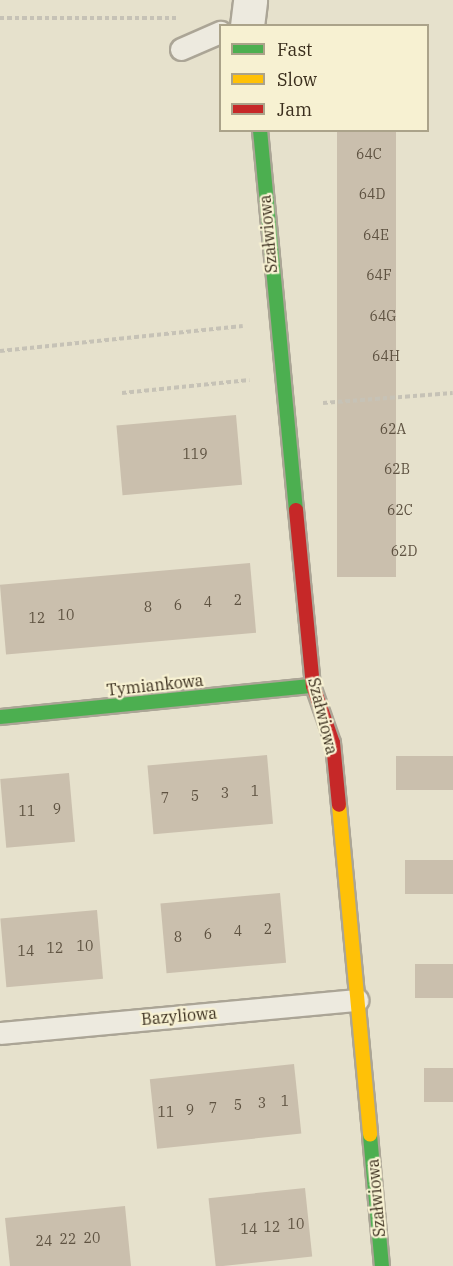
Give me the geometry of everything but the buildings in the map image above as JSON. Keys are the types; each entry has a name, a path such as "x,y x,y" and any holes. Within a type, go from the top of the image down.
{"street":[{"name":"Szałwiowa","path":"260,132 276,323 313,686 333,743 382,1266"},
{"name":"Tymiankowa","path":"0,717 313,686"}],"lane":[{"path":"181,49 219,31"},
{"name":"Bazyliowa","path":"0,1033 357,1000"}],"path":[{"path":"0,18 183,18"},
{"path":"0,351 276,323"},
{"path":"122,393 282,377"},
{"path":"323,403 453,393"}],"traffic: fast":[{"path":"260,132 296,510"},
{"path":"0,717 313,686"},
{"path":"370,1135 382,1266"}],"traffic: slow":[{"path":"339,805 370,1135"}],"traffic: jam":[{"path":"296,510 313,686 333,743 339,805"}]}
